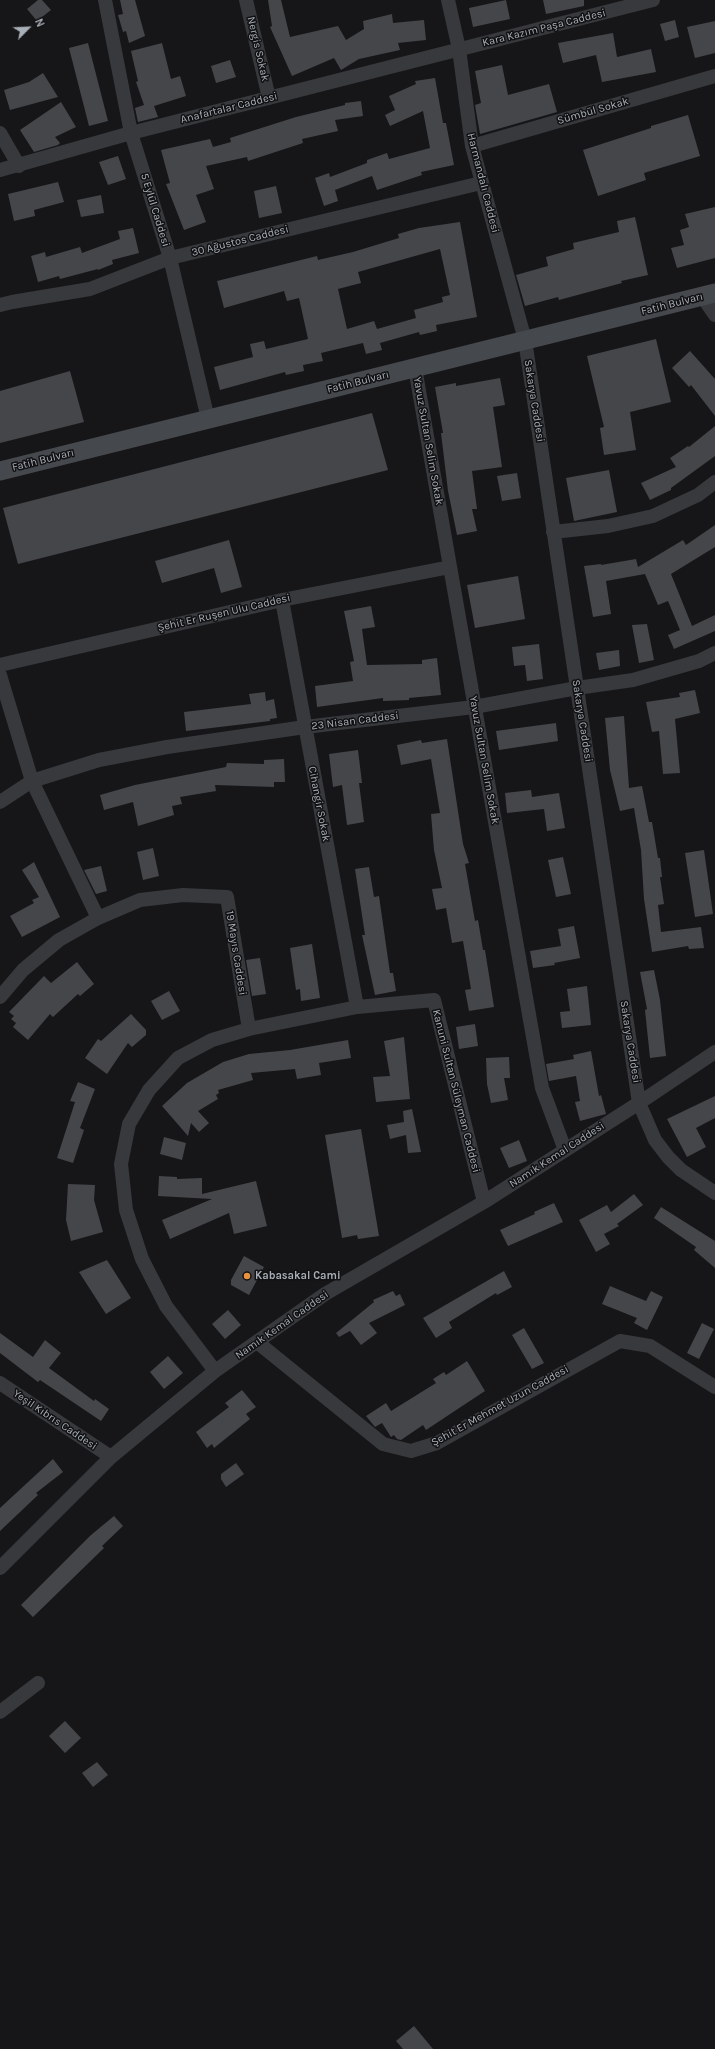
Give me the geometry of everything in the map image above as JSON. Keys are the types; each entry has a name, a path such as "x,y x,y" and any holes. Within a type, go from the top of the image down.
{"street":[{"name":"5 Eylül Caddesi","path":"105,0 131,133 170,258 208,419"},
{"name":"Nergis Sokak","path":"246,0 269,98"},
{"name":"Harmandalı Caddesi","path":"448,0 459,50 472,146 525,340"},
{"name":"Kara Kazım Paşa Caddesi","path":"459,50 601,6 653,0"},
{"name":"Anafartalar Caddesi","path":"0,170 19,166 131,133 459,50"},
{"name":"Sümbül Sokak","path":"472,146 715,76"},
{"path":"0,133 19,166"},
{"name":"30 Ağustos Caddesi","path":"0,305 90,289 170,258 481,183"},
{"path":"708,295 715,315"},
{"name":"Fatih Bulvarı","path":"0,471 708,295"},
{"name":"Sakarya Caddesi","path":"525,340 639,1103 655,1140 668,1157 680,1170 715,1193"},
{"name":"Yavuz Sultan Selim Sokak","path":"415,368 542,1088 566,1150"},
{"path":"553,532 608,526 653,516 698,495 715,482"},
{"name":"Şehit Er Ruşen Ulu Caddesi","path":"0,664 282,600 450,567"},
{"name":"Cihangir Sokak","path":"282,600 357,1007"},
{"name":"23 Nisan Caddesi","path":"0,802 32,781 99,760 167,747 305,727 474,707 577,688 633,680 699,661 715,653"},
{"path":"0,675 32,781 98,918"},
{"name":"19 Mayıs Caddesi","path":"0,997 23,970 59,940 98,918 140,900 183,895 227,897 249,1029"},
{"name":"Kanuni Sultan Süleyman Caddesi","path":"215,1371 166,1306 142,1259 126,1210 121,1164 129,1124 149,1090 178,1058 212,1040 249,1029 357,1007 434,1000 484,1202"},
{"name":"Namık Kemal Caddesi","path":"0,1568 111,1457 215,1371 325,1294 484,1202 639,1103 715,1052"},
{"name":"Şehit Er Mehmet Uzun Caddesi","path":"257,1342 383,1444 411,1451 437,1443 620,1341 650,1346 715,1387"},
{"name":"Yeşil Kıbrıs Caddesi","path":"0,1383 111,1457"},
{"path":"0,1712 38,1683"}],"building":[{"path":"38,0 42,0 51,10 37,21 27,9"},
{"path":"120,0 135,0 145,36 129,43 126,31 123,32 118,15 123,14"},
{"path":"268,0 281,0 290,37 338,26 346,40 364,29 363,21 392,14 393,23 424,20 426,40 398,43 400,50 359,59 341,70 334,58 292,76 270,27 272,26"},
{"path":"506,0 510,19 473,27 469,8"},
{"path":"543,0 584,0 584,6 546,14"},
{"path":"675,20 679,37 665,41 660,24"},
{"path":"715,21 715,53 695,58 687,27"},
{"path":"613,33 617,57 651,49 656,72 602,82 596,55 563,63 558,43"},
{"path":"88,43 108,121 89,126 69,48"},
{"path":"162,43 171,79 180,76 186,96 154,106 158,117 138,122 135,108 144,105 136,82 138,81 131,51"},
{"path":"230,60 236,77 216,83 211,66"},
{"path":"502,65 508,95 549,84 557,112 480,134 475,105 481,103 475,71"},
{"path":"43,73 58,97 10,110 4,90 29,82"},
{"path":"435,78 443,123 446,123 454,165 421,172 422,175 377,190 372,176 335,190 338,201 324,206 315,178 329,173 330,177 367,163 367,160 387,153 389,159 430,148 423,111 390,126 385,115 395,110 389,96 416,84 415,81"},
{"path":"361,101 363,116 335,120 338,131 302,139 303,143 248,161 247,157 206,166 214,189 196,195 206,222 184,230 166,184 170,183 161,150 210,139 213,147 231,142 230,138 296,117 345,105 345,103"},
{"path":"61,102 76,127 55,137 60,143 58,145 34,152 20,130"},
{"path":"688,115 700,156 644,173 646,180 598,196 583,150 651,128 651,126"},
{"path":"118,156 126,179 108,185 99,162"},
{"path":"58,182 64,202 34,210 35,216 14,221 8,194"},
{"path":"276,186 282,213 259,218 254,191"},
{"path":"101,195 104,213 81,217 77,200"},
{"path":"715,207 715,258 677,268 671,248 684,245 680,230 689,227 685,214"},
{"path":"635,217 648,275 621,281 622,283 559,300 558,297 525,306 516,275 548,266 546,257 574,249 573,243 619,232 617,221"},
{"path":"460,222 477,317 436,325 437,331 420,335 419,332 380,343 382,350 366,354 363,343 321,353 323,361 303,365 304,371 286,375 285,372 220,390 214,367 253,357 250,344 264,341 266,349 308,339 299,298 287,301 284,291 224,308 217,281 317,256 318,260 353,252 399,238 398,234 419,228","holes":["440,249 450,295 442,297 443,302 414,310 416,318 377,329 374,321 347,329 338,289 361,283 358,272"]},
{"path":"133,228 139,253 112,260 113,264 98,270 60,279 59,276 38,282 31,256 45,252 46,257 80,247 82,253 120,239 118,231"},
{"path":"656,339 671,402 630,412 636,450 604,455 600,428 604,427 587,356"},
{"path":"690,351 715,379 715,416 691,385 689,387 672,368"},
{"path":"70,371 84,422 0,443 0,391"},
{"path":"500,378 505,405 493,407 502,467 472,471 477,509 472,509 477,531 457,535 448,491 441,433 443,433 435,387 456,383 456,386"},
{"path":"372,413 388,470 18,564 3,508"},
{"path":"715,426 715,456 671,488 671,490 650,500 641,483 676,467 670,458 688,446 689,447"},
{"path":"609,470 617,512 574,521 566,478"},
{"path":"517,473 521,498 502,501 497,476"},
{"path":"715,525 715,547 671,574 692,626 715,615 715,631 674,649 668,635 680,630 668,601 658,605 645,574 606,581 611,614 593,617 584,566 601,565 636,559 638,567 683,540 686,545"},
{"path":"229,540 242,587 221,593 214,568 162,583 155,561"},
{"path":"518,576 525,619 475,628 467,585"},
{"path":"371,606 375,627 362,629 367,665 422,664 422,660 437,658 441,695 409,698 409,700 383,701 383,698 317,707 315,686 353,681 350,662 354,661 344,611"},
{"path":"647,624 654,660 639,663 632,625"},
{"path":"539,644 543,679 527,681 525,665 514,666 512,647"},
{"path":"619,650 620,666 599,670 596,653"},
{"path":"695,690 700,713 675,719 680,773 663,774 659,731 652,732 646,702 680,697 679,693"},
{"path":"265,692 266,701 274,699 277,718 270,719 270,721 186,731 184,712 251,704 249,694"},
{"path":"624,716 629,788 642,786 649,822 652,822 658,858 660,858 662,877 660,877 664,904 658,905 661,932 701,927 704,948 689,949 688,946 652,952 644,899 641,850 634,808 620,811 610,770 605,718"},
{"path":"556,723 558,741 499,750 496,731"},
{"path":"447,739 463,844 469,863 465,864 475,921 478,920 483,950 485,950 494,1007 469,1011 465,990 471,989 463,941 452,943 446,908 436,910 432,889 442,888 434,850 431,814 440,813 431,759 401,765 397,745 421,740 422,743"},
{"path":"358,750 362,783 359,783 364,822 347,825 342,785 333,787 329,754"},
{"path":"284,759 285,782 274,782 274,787 215,785 216,791 180,797 182,804 172,806 174,815 138,826 133,802 104,810 100,795 135,785 226,767 227,763 264,764 264,760"},
{"path":"531,790 532,797 559,793 565,828 547,831 544,809 507,813 505,793"},
{"path":"153,848 159,876 143,880 137,852"},
{"path":"704,850 713,914 695,917 685,853"},
{"path":"563,857 571,894 556,897 548,860"},
{"path":"34,862 60,917 22,937 10,916 34,903 32,900 39,897 22,870"},
{"path":"101,866 107,891 96,894 84,870"},
{"path":"369,867 374,897 379,896 390,973 393,973 396,991 375,995 362,935 365,935 355,869"},
{"path":"574,926 580,958 554,963 555,965 533,968 530,951 561,946 558,929"},
{"path":"312,944 320,998 301,1001 300,989 296,990 290,948"},
{"path":"260,958 266,994 252,996 246,960"},
{"path":"77,962 94,984 80,996 78,994 53,1017 50,1014 28,1040 13,1027 16,1023 11,1019 14,1016 9,1012 44,976 51,983"},
{"path":"654,970 660,1000 666,1056 650,1058 645,1010 647,1009 640,972"},
{"path":"587,986 591,1025 562,1028 560,1012 570,1011 567,989"},
{"path":"169,991 180,1011 162,1020 151,1001"},
{"path":"131,1014 146,1030 146,1035 132,1047 128,1043 107,1074 85,1058 98,1039 101,1041"},
{"path":"475,1024 478,1046 459,1049 456,1027"},
{"path":"404,1037 410,1099 376,1102 373,1077 390,1076 384,1041"},
{"path":"348,1040 351,1058 319,1063 321,1075 297,1079 295,1069 251,1073 253,1080 218,1090 219,1093 216,1095 218,1099 198,1111 209,1123 199,1132 191,1123 188,1136 162,1106 187,1083 223,1062 249,1054 290,1050"},
{"path":"591,1051 599,1096 601,1095 606,1114 580,1121 575,1102 580,1101 576,1076 549,1081 546,1064 574,1059 573,1055"},
{"path":"509,1057 510,1078 504,1078 508,1100 491,1103 487,1084 486,1058"},
{"path":"78,1082 95,1089 80,1128 84,1130 73,1163 57,1158 75,1102 70,1101"},
{"path":"715,1096 715,1118 696,1128 706,1147 687,1157 667,1119"},
{"path":"412,1109 421,1152 408,1153 406,1135 390,1139 387,1125 404,1122 403,1111"},
{"path":"361,1129 379,1236 358,1239 357,1235 342,1238 325,1135"},
{"path":"164,1137 186,1143 182,1160 160,1154"},
{"path":"519,1140 527,1161 509,1168 500,1148"},
{"path":"159,1176 177,1177 177,1179 202,1178 202,1194 256,1181 267,1226 234,1234 229,1213 170,1239 162,1220 212,1199 158,1196"},
{"path":"68,1184 95,1185 94,1200 103,1232 71,1241 66,1220"},
{"path":"634,1194 643,1205 617,1224 619,1226 604,1234 610,1244 596,1252 579,1220 607,1205 611,1212"},
{"path":"554,1203 563,1222 508,1246 500,1230 535,1214 534,1212"},
{"path":"661,1207 715,1241 715,1268 694,1250 696,1247 654,1218"},
{"name":"Kabasakal Cami","path":"244,1256 264,1267 249,1295 231,1285 231,1280"},
{"path":"107,1260 131,1298 106,1314 79,1272"},
{"path":"504,1271 512,1287 497,1295 496,1293 449,1322 452,1328 436,1338 423,1318"},
{"path":"610,1286 646,1301 651,1291 663,1297 647,1330 634,1323 637,1318 602,1304"},
{"path":"393,1291 396,1296 400,1294 405,1305 369,1323 377,1333 361,1345 350,1331 339,1337 336,1333 374,1302 373,1300"},
{"path":"228,1310 241,1325 225,1339 212,1324"},
{"path":"702,1323 714,1329 699,1359 687,1353"},
{"path":"524,1328 544,1363 532,1369 512,1335"},
{"path":"0,1333 33,1357 45,1340 61,1353 49,1368 94,1401 95,1399 109,1409 101,1421 40,1380 38,1382 0,1353"},
{"path":"168,1356 183,1373 164,1389 150,1372"},
{"path":"467,1361 485,1391 426,1430 423,1425 401,1440 397,1439 394,1435 391,1437 382,1423 375,1427 366,1416 386,1403 391,1411 436,1383 433,1379 444,1372 446,1375"},
{"path":"242,1390 256,1407 246,1414 250,1419 214,1448 212,1444 207,1448 196,1432 229,1407 225,1403"},
{"path":"53,1459 63,1472 36,1493 38,1495 0,1531 0,1508"},
{"path":"236,1463 244,1474 226,1487 221,1479 221,1474"},
{"path":"114,1516 123,1526 102,1546 104,1548 33,1617 21,1605 91,1535"},
{"path":"65,1721 81,1738 65,1753 49,1736"},
{"path":"97,1762 108,1775 93,1787 82,1773"},
{"path":"414,2026 433,2049 403,2049 396,2041"}],"place":[{"name":"Kabasakal Cami","path":"247,1276"}]}
